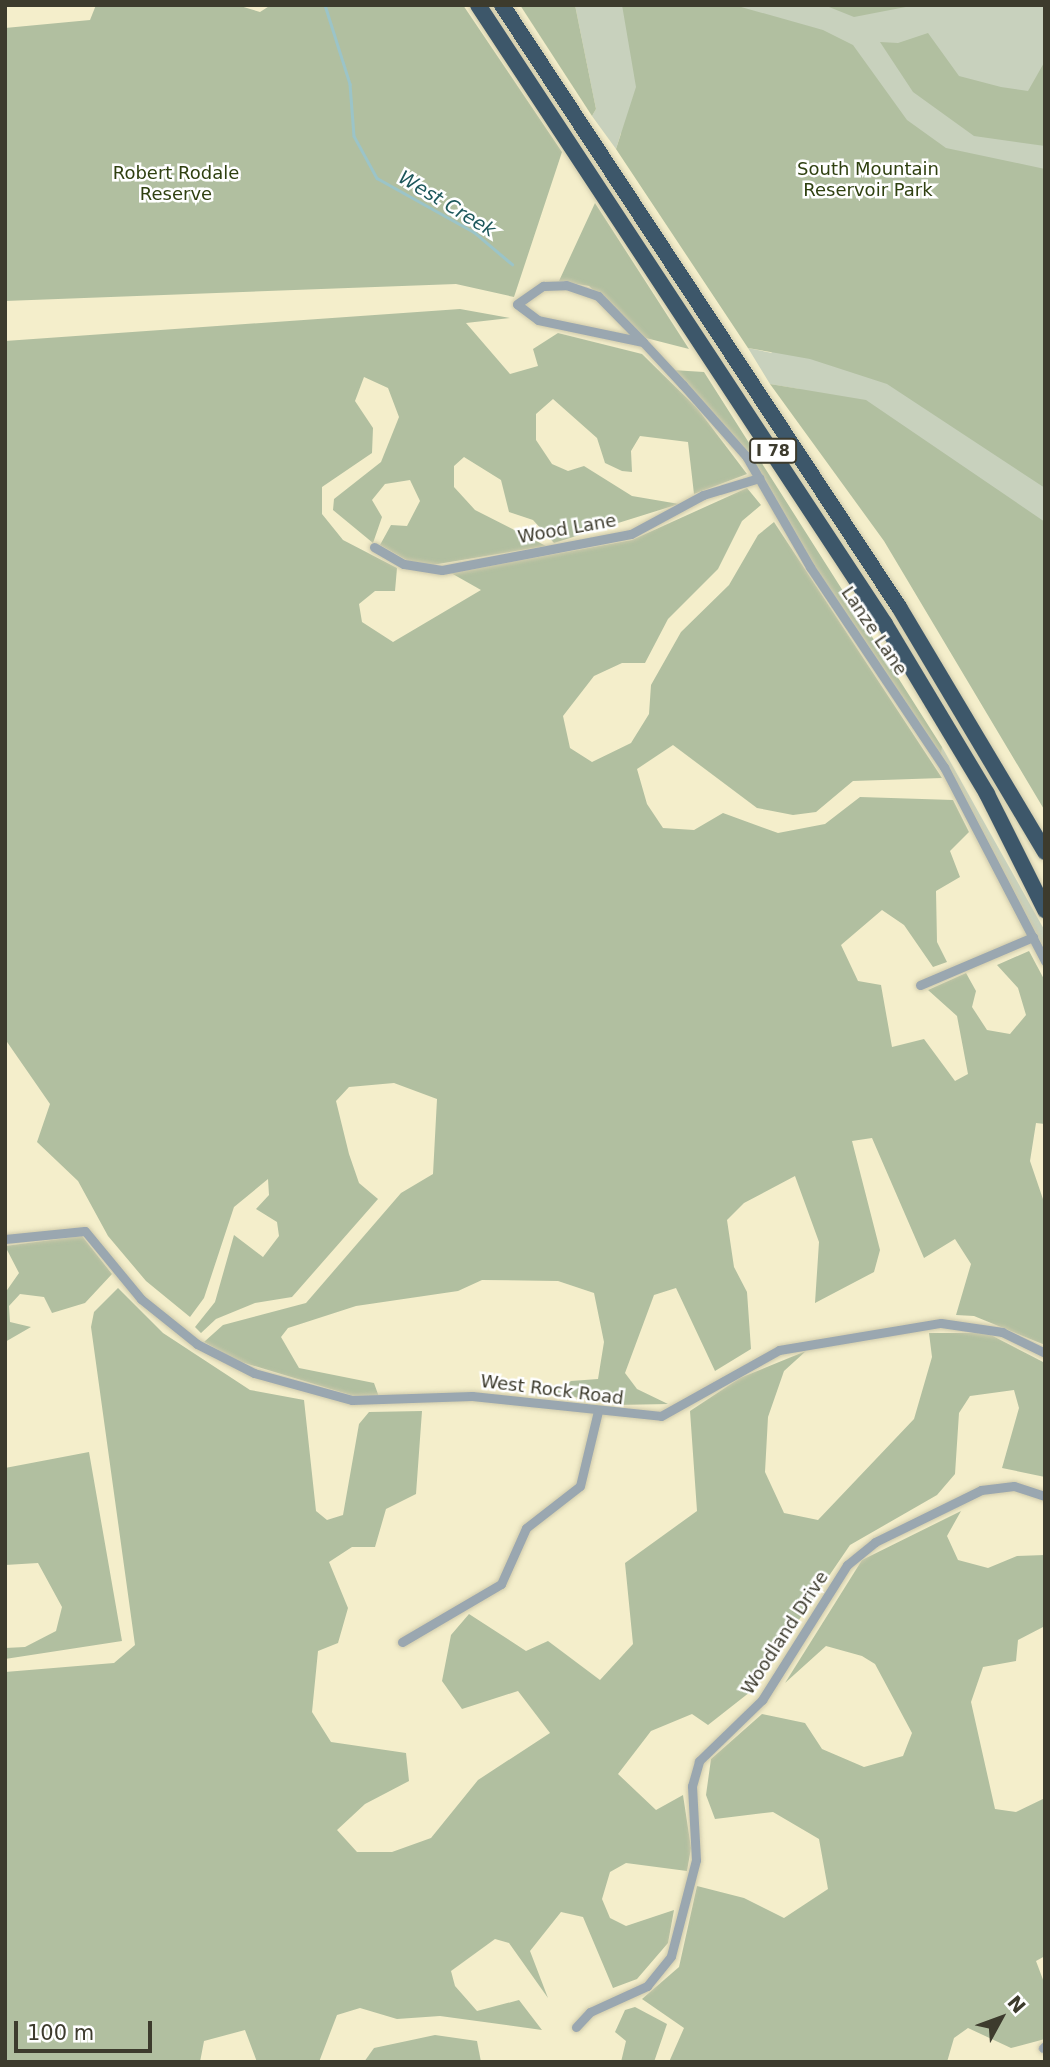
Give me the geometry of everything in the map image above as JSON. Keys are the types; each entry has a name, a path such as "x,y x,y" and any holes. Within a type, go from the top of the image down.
{"highway":[{"name":"I 78","path":"478,5 885,624 987,794 1045,910"},
{"name":"I 78","path":"502,5 899,607 1045,852"}],"street":[{"name":"Lanze Lane","path":"643,342 538,320 517,304 543,286 583,288 643,342 759,478 944,767 1045,961"},
{"name":"Wood Lane","path":"374,547 404,564 442,570 631,534 703,495 759,478"},
{"path":"920,985 1033,937"},
{"name":"West Rock Road","path":"5,1239 85,1231 125,1282 177,1330 238,1367 287,1384 352,1400 472,1396 661,1416 779,1350 924,1325 985,1328 1045,1353"},
{"path":"402,1642 501,1584 526,1528 580,1486 598,1411"},
{"name":"Woodland Drive","path":"576,2027 590,2012 647,1986 671,1956 696,1860 692,1786 699,1761 762,1700 857,1555 992,1487 1045,1496"}],"green space":[{"name":"Robert Rodale Reserve","path":"96,5 237,5 260,12 271,5 463,5 562,152 514,297 456,284 5,301 5,28 90,20"},
{"path":"520,5 575,5 596,109 592,116"},
{"name":"South Mountain Reservoir Park","path":"575,5 1045,5 1045,543 799,389 770,384 748,348 772,353 621,133 616,149 592,116 596,109"},
{"name":"South Mountain Reservoir Park","path":"622,5 734,5 823,30 853,45 907,120 946,148 1045,169 1045,488 887,384 810,359 748,348 616,149 636,87"},
{"path":"824,5 916,5 854,17"},
{"path":"928,33 959,76 1001,87 1028,91 1045,61 1045,146 974,136 913,92 880,42 898,43"},
{"path":"595,203 689,349 642,337 589,286 559,281"},
{"path":"460,309 510,318 466,323 510,374 538,366 533,349 558,333 642,354 697,408 747,474 694,494 688,442 640,436 631,451 632,472 622,471 605,463 597,438 553,399 536,414 536,440 552,464 568,471 584,466 632,496 679,504 554,543 533,520 509,512 501,480 464,457 454,466 454,487 475,510 546,546 432,565 408,561 380,545 391,525 407,526 420,501 410,480 385,484 372,500 382,517 373,543 333,510 334,499 381,462 399,417 388,388 364,377 355,401 373,428 372,453 322,487 322,514 343,540 397,568 395,591 375,591 359,604 362,622 393,642 481,590 451,573 632,540 747,488 761,505 742,521 718,569 668,619 645,663 622,663 594,676 563,716 570,748 592,762 631,743 649,714 651,685 681,632 729,585 758,535 774,522 942,778 853,781 816,812 793,815 757,808 673,745 637,769 647,804 663,828 694,830 723,813 778,833 825,824 860,797 953,800 969,832 950,851 960,877 936,891 937,942 947,962 933,967 904,925 882,910 841,945 858,981 881,985 892,1047 924,1039 955,1081 968,1074 957,1016 928,990 966,973 976,991 972,1007 987,1030 1010,1034 1026,1015 1018,988 997,965 1029,951 1045,981 1045,1124 1036,1123 1030,1161 1045,1205 1045,1345 974,1316 956,1315 971,1264 955,1239 924,1258 872,1138 852,1141 880,1250 874,1272 815,1303 819,1242 795,1176 744,1203 727,1220 734,1267 747,1292 751,1349 715,1371 676,1288 654,1295 625,1373 637,1389 668,1404 617,1405 553,1393 571,1381 598,1379 604,1342 594,1293 558,1281 482,1280 458,1291 356,1306 288,1328 281,1337 299,1368 374,1383 379,1397 357,1397 238,1361 204,1342 223,1325 306,1303 401,1193 433,1174 437,1099 394,1083 349,1087 336,1101 349,1154 359,1183 378,1199 292,1297 255,1303 216,1319 201,1333 195,1327 215,1302 234,1235 263,1257 279,1236 277,1222 256,1209 269,1195 268,1179 234,1207 204,1298 190,1317 146,1281 108,1236 78,1181 37,1142 50,1104 5,1039 5,341"},
{"path":"672,370 704,372 942,747 941,757 792,532 757,467"},
{"path":"770,384 866,400 1045,522 1045,811 884,541"},
{"path":"942,747 1045,931 1045,950 941,757"},
{"path":"82,1236 112,1274 85,1303 52,1313 44,1297 20,1294 9,1306 10,1322 31,1327 5,1342 5,1293 19,1273 5,1246"},
{"path":"118,1288 163,1333 250,1390 304,1400 316,1511 327,1520 343,1515 359,1424 369,1412 422,1411 416,1494 386,1509 375,1547 352,1547 329,1562 348,1608 338,1643 318,1651 312,1712 331,1742 406,1753 409,1781 365,1804 337,1830 357,1852 392,1852 431,1838 478,1780 550,1733 518,1691 462,1709 442,1681 451,1635 469,1614 526,1651 548,1641 600,1680 633,1644 625,1563 697,1511 690,1411 740,1378 806,1351 784,1371 768,1417 765,1472 784,1513 818,1520 914,1419 932,1357 929,1333 987,1333 1045,1363 1045,1477 1002,1468 1019,1408 1014,1390 970,1396 959,1413 955,1474 937,1495 850,1545 750,1692 708,1725 692,1714 651,1731 618,1774 656,1810 683,1795 691,1848 687,1871 626,1863 610,1872 602,1899 610,1918 626,1926 674,1910 668,1943 637,1979 613,1988 583,1917 561,1912 530,1951 548,1998 509,1943 495,1939 451,1971 455,1986 477,2011 519,2000 542,2030 440,2016 397,2019 360,2008 337,2015 319,2062 257,2062 245,2030 204,2041 200,2062 5,2062 5,1672 114,1663 135,1645 91,1327 94,1312"},
{"path":"89,1452 122,1641 5,1659 5,1648 25,1647 56,1631 62,1607 38,1563 5,1565 5,1468"},
{"path":"961,1511 947,1536 958,1560 988,1568 1017,1556 1045,1555 1045,1626 1018,1640 1016,1661 983,1667 971,1702 995,1809 1016,1812 1045,1798 1045,1956 1036,1961 1045,1985 1045,2039 1011,2048 968,2028 954,2038 947,2062 669,2062 684,2028 642,1999 679,1967 697,1886 744,1898 784,1918 828,1889 819,1839 773,1812 715,1819 706,1795 711,1759 762,1714 805,1723 822,1749 864,1767 903,1756 912,1733 875,1664 862,1656 826,1646 785,1683 862,1560"},
{"path":"635,2007 667,2024 654,2062 621,2062 626,2041 615,2032 625,2010"},
{"path":"435,2035 477,2041 481,2062 364,2062 374,2048"}],"waterway":[{"name":"West Creek","path":"325,5 350,84 354,136 377,178 474,232 512,264"}]}
